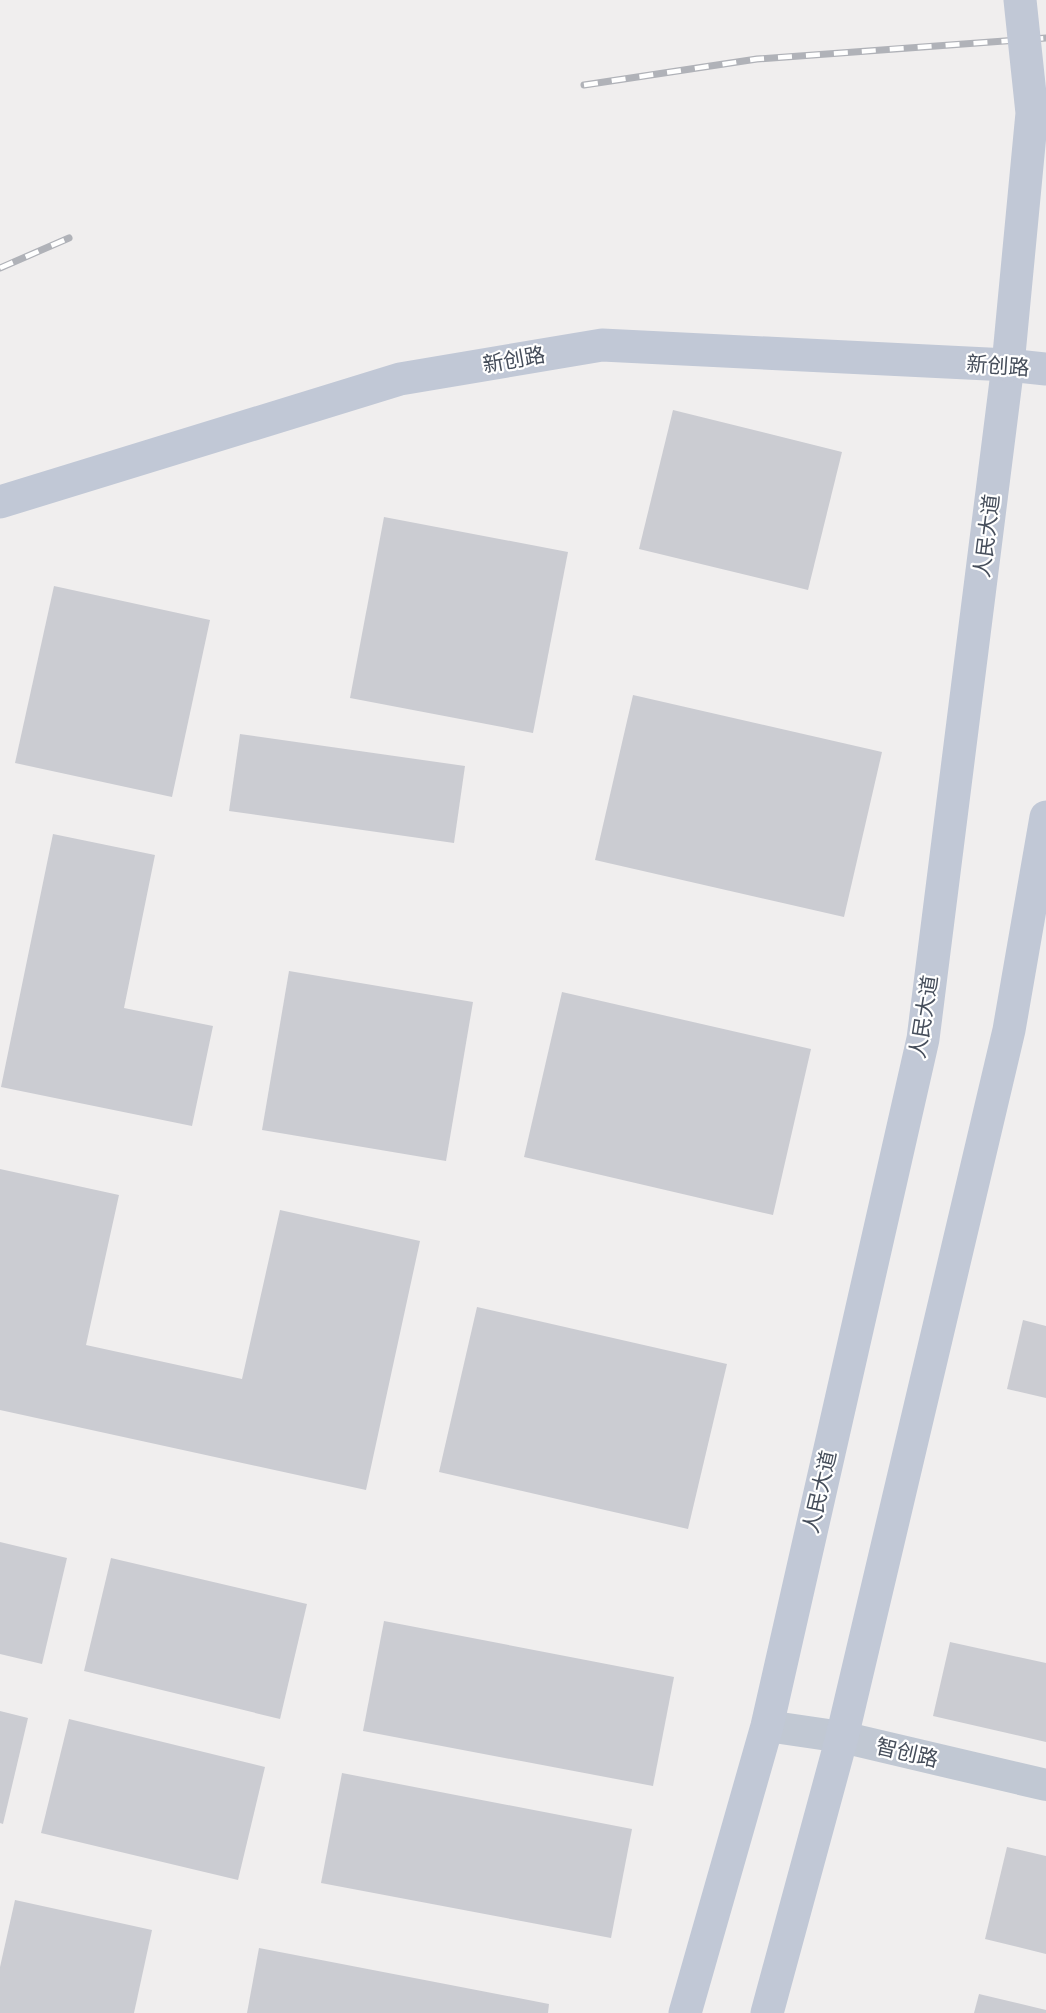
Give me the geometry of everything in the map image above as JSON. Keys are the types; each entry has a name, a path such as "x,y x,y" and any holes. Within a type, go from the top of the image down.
{"main road":[{"name":"人民大道","path":"685,2013 767,1726 923,1039 1008,365 1032,113 1020,0"},
{"name":"新创路","path":"0,502 400,379 602,345 1008,365 1046,369"},
{"path":"767,2013 842,1737 1009,1030 1046,817"}],"street":[{"name":"智创路","path":"767,1726 842,1737 1046,1785"}],"building":[{"path":"673,410 842,452 808,590 639,549"},
{"path":"384,517 568,552 533,733 350,698"},
{"path":"54,586 210,620 172,797 15,763"},
{"path":"633,695 882,752 844,917 595,860"},
{"path":"240,734 465,766 454,843 229,811"},
{"path":"53,834 155,855 124,1008 213,1026 192,1126 1,1087"},
{"path":"289,971 473,1002 446,1161 262,1130"},
{"path":"562,992 811,1049 773,1215 524,1157"},
{"path":"0,1169 119,1195 86,1345 242,1379 280,1210 420,1241 366,1490 0,1410"},
{"path":"477,1307 727,1364 688,1529 439,1472"},
{"path":"1023,1320 1046,1326 1046,1398 1007,1389"},
{"path":"0,1542 67,1558 42,1664 0,1654"},
{"path":"111,1558 307,1604 280,1719 84,1671"},
{"path":"384,1621 674,1677 653,1786 363,1731"},
{"path":"950,1642 1046,1663 1046,1742 933,1716"},
{"path":"0,1711 28,1718 3,1824 0,1823"},
{"path":"69,1719 265,1767 238,1880 41,1833"},
{"path":"342,1773 632,1829 611,1938 321,1883"},
{"path":"1007,1847 1046,1856 1046,1954 985,1939"},
{"path":"15,1900 152,1930 134,2013 0,2013 0,1967"},
{"path":"259,1948 549,2004 548,2013 247,2013"},
{"path":"979,1994 1046,2010 1046,2013 974,2013"}],"railway":[{"path":"584,85 757,59 1046,38"},
{"path":"0,268 69,238"}]}
